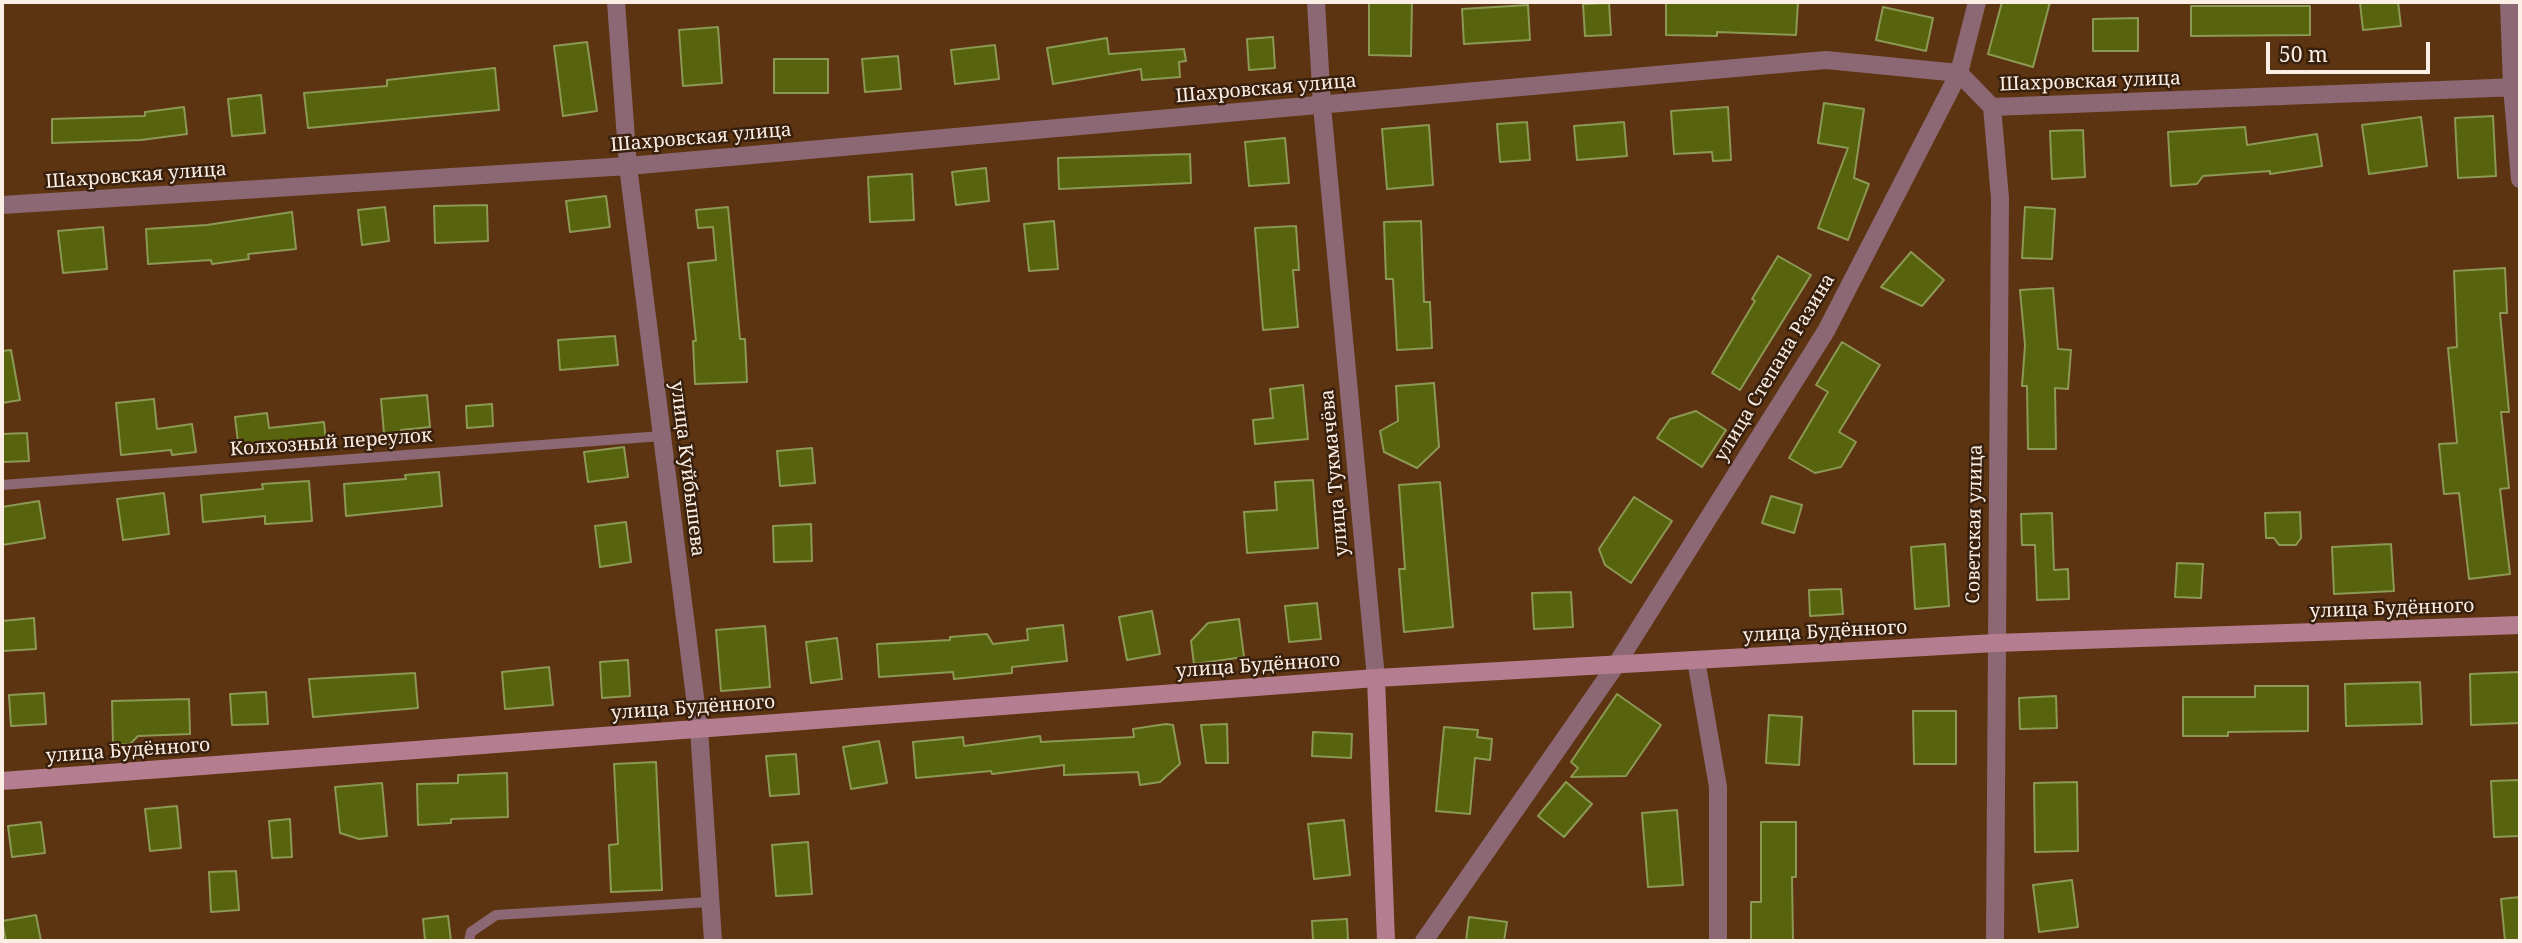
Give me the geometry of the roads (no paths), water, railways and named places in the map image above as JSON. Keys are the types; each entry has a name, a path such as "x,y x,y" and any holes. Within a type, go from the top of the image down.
{"street":[{"name":"улица Куйбышева","path":"617,2 628,166 699,729 713,941"},
{"name":"улица Тукмачёва","path":"1316,2 1322,106 1376,678 1386,941"},
{"name":"улица Степана Разина","path":"1616,665 1826,331 1959,73 1977,2"},
{"path":"2509,2 2520,179"},
{"name":"Шахровская улица","path":"2,205 628,166 1826,60 1959,73 1992,107 2516,87"},
{"name":"Советская улица","path":"1992,107 2000,198 1995,941"},
{"name":"улица Будённого","path":"2,781 1376,678 1995,643 2520,625"},
{"path":"1696,660 1718,787 1718,941"},
{"path":"1424,941 1616,665"}],"lane":[{"name":"Колхозный переулок","path":"2,485 662,436"},
{"path":"469,941 471,932 496,915 709,902"}]}
